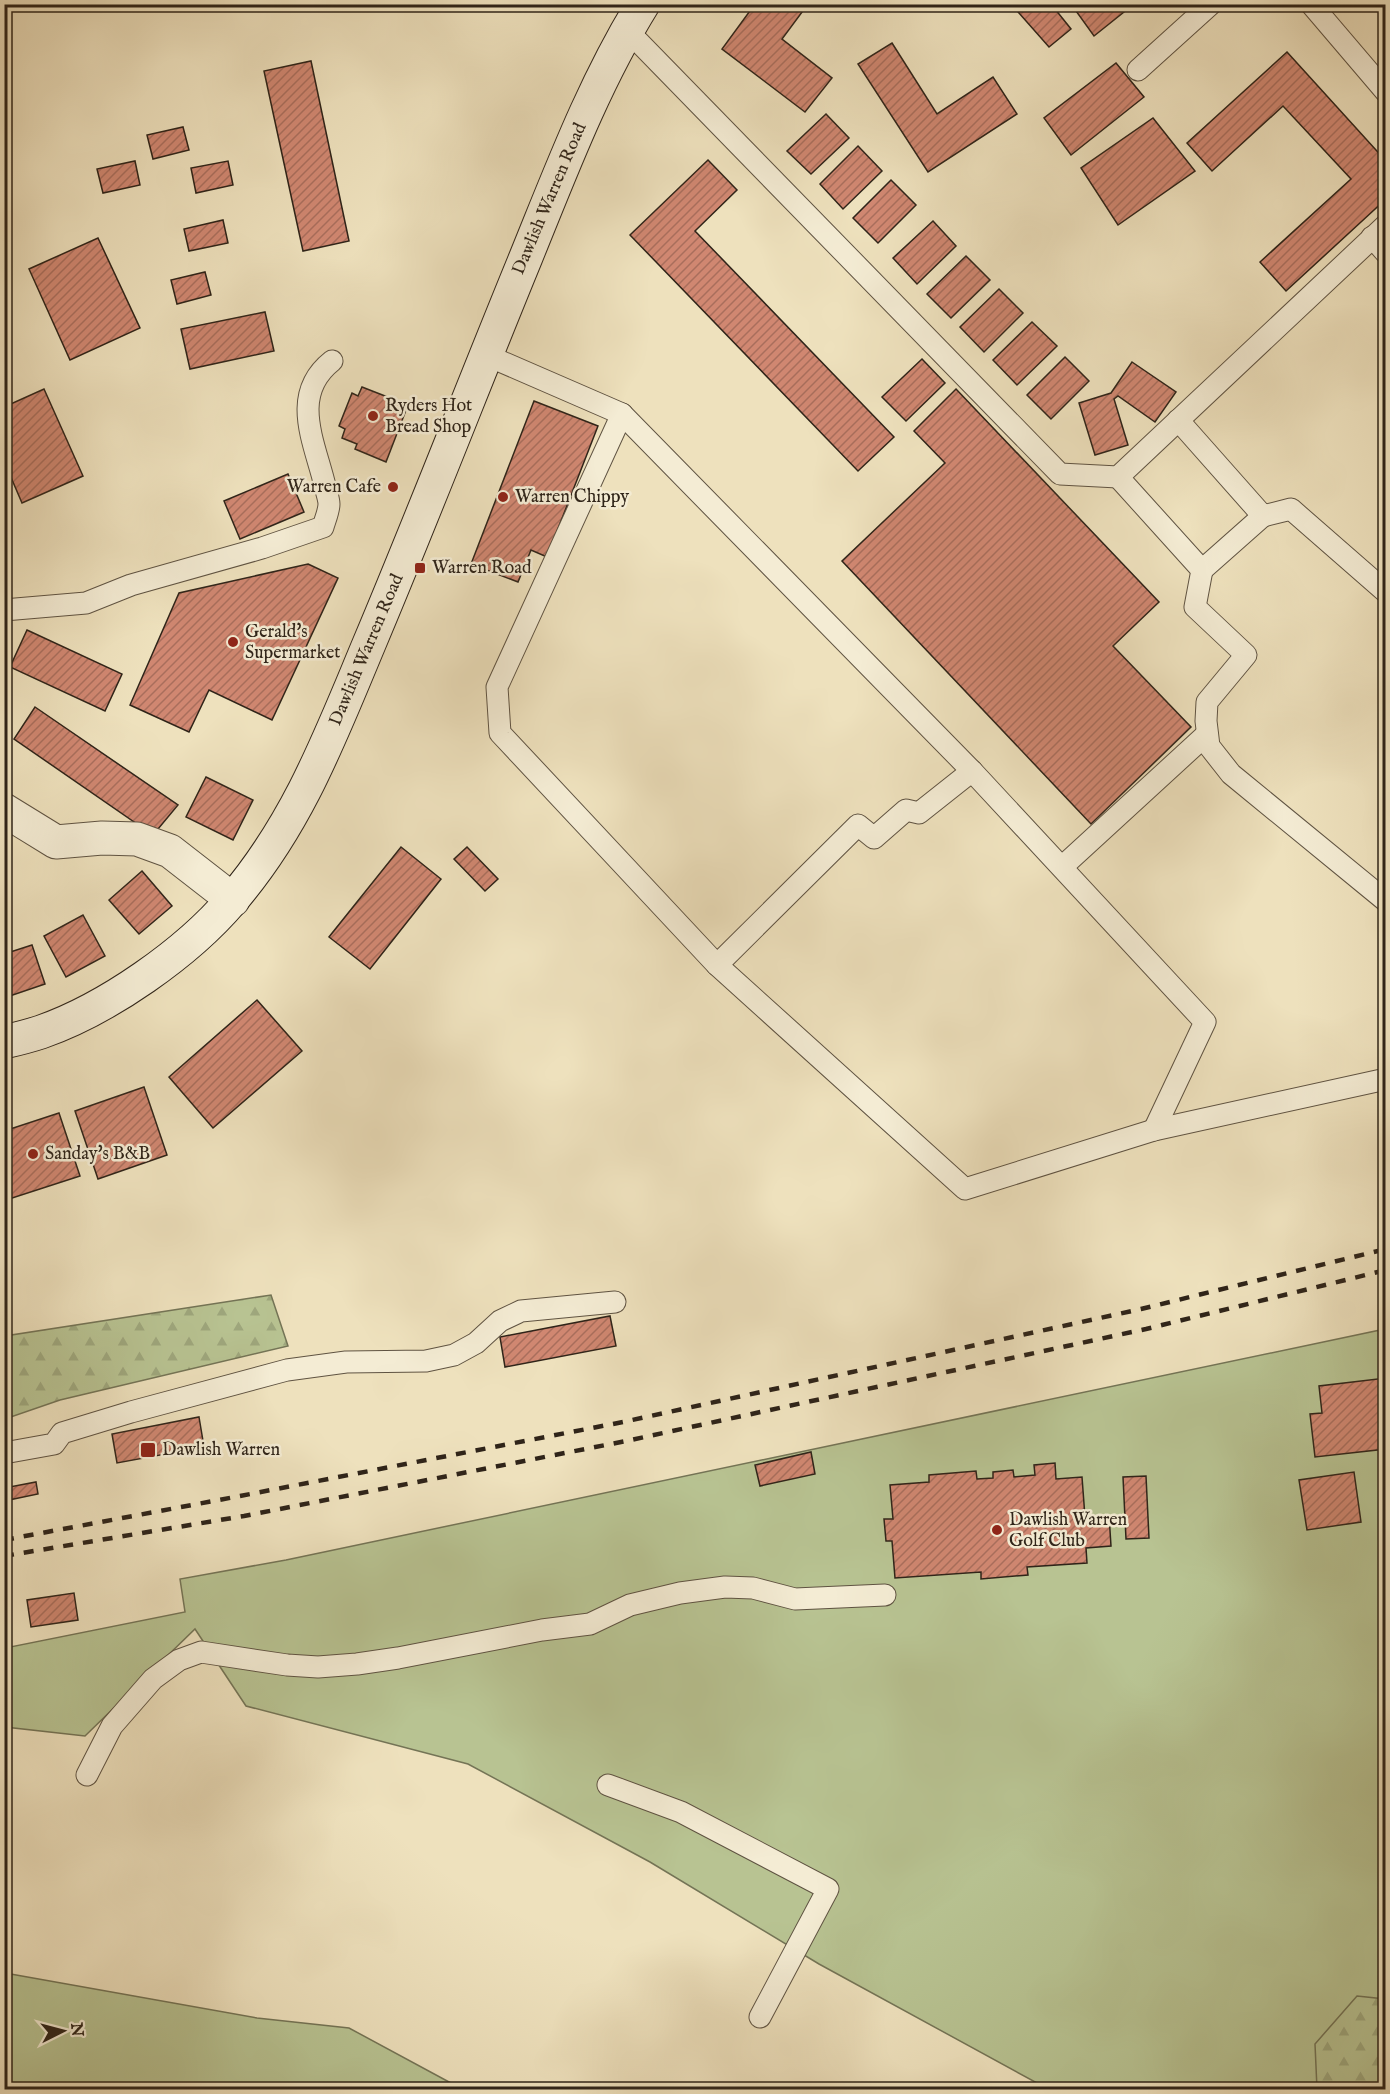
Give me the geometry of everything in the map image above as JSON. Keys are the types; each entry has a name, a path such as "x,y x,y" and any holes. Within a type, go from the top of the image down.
{"street":[{"name":"Dawlish Warren Road","path":"4,1042 41,1032 85,1013 169,960 204,931 233,900 264,859 293,814 318,766 411,545 568,153 635,17"},
{"path":"4,810 56,842 102,838 136,839 170,851 233,900"}],"lane":[{"path":"1138,70 1211,4"},
{"path":"1311,4 1384,88"},
{"path":"635,17 1060,474 1118,477 1202,570"},
{"path":"1118,477 1178,420 1381,238"},
{"path":"486,355 622,414 972,771 1205,1022 1154,1130"},
{"path":"4,610 86,603 131,585 262,548 323,527 329,504 309,433 307,401 319,371 332,361"},
{"path":"622,414 497,687 500,733 717,965 965,1189 1154,1130 1386,1079"},
{"path":"1178,420 1263,516"},
{"path":"1386,592 1291,509 1263,516 1202,570 1195,607 1246,655 1207,702 1209,746 1231,774 1386,901"},
{"path":"1062,867 1208,734"},
{"path":"717,965 858,825 874,838 906,810 919,813 972,771"},
{"path":"4,1453 54,1444 62,1433 287,1370 346,1362 426,1361 454,1355 476,1343 500,1321 521,1311 615,1302"},
{"path":"87,1775 112,1726 153,1679 179,1660 201,1652 287,1665 318,1667 357,1664 542,1630 590,1624 630,1605 680,1593 725,1587 753,1588 795,1599 885,1595"},
{"path":"608,1785 681,1812 828,1889 760,2017"}],"green space":[{"path":"271,1295 288,1346 60,1400 5,1419 5,1336"},
{"name":"Dawlish Warren Golf Club","path":"1385,1329 1385,2089 1048,2089 819,1964 650,1862 468,1764 246,1706 195,1629 85,1736 5,1727 5,1648 185,1612 180,1579 286,1560"},
{"path":"5,1973 257,2018 349,2028 462,2089 5,2089"},
{"path":"1357,1996 1385,1999 1385,2089 1317,2089 1315,2044"}],"building":[{"path":"755,4 808,4 782,39 832,78 805,112 722,49"},
{"path":"1011,4 1051,4 1071,29 1049,47"},
{"path":"1071,4 1134,4 1094,36"},
{"path":"892,43 937,114 993,77 1017,114 928,172 858,64"},
{"path":"1287,52 1386,161 1386,199 1286,291 1260,262 1351,179 1283,106 1212,171 1187,143"},
{"path":"311,61 349,241 303,251 264,71"},
{"path":"1116,63 1144,97 1071,155 1044,118"},
{"path":"826,114 849,138 811,174 787,151"},
{"path":"1153,118 1195,171 1118,225 1081,168"},
{"path":"183,127 189,150 153,159 147,135"},
{"path":"858,146 882,171 843,209 820,184"},
{"path":"708,160 737,190 695,231 894,437 858,471 630,235"},
{"path":"135,161 140,185 103,193 97,169"},
{"path":"228,161 233,185 196,193 191,168"},
{"path":"891,180 916,205 878,243 853,218"},
{"path":"223,220 228,243 189,251 184,229"},
{"path":"933,221 956,246 917,284 893,258"},
{"path":"98,238 140,328 70,360 29,269"},
{"path":"966,256 990,280 951,318 927,294"},
{"path":"205,272 211,295 177,304 171,280"},
{"path":"999,289 1023,313 984,352 960,327"},
{"path":"265,312 274,351 190,369 181,329"},
{"path":"1032,322 1057,346 1017,385 993,360"},
{"path":"1065,357 1089,381 1051,419 1027,395"},
{"path":"922,359 945,383 906,421 882,397"},
{"path":"1132,362 1176,392 1155,422 1118,396 1114,399 1128,445 1095,455 1079,403 1111,393"},
{"name":"Ryders Hot Bread Shop","path":"362,387 408,405 386,462 355,449 357,444 342,438 345,429 339,426 352,393 358,396"},
{"path":"44,389 83,476 22,503 4,461 4,407"},
{"path":"956,389 1159,602 1113,646 1191,727 1091,824 842,561 945,463 914,431"},
{"path":"534,401 598,426 547,557 531,550 518,582 471,564"},
{"path":"288,474 304,512 240,539 224,501"},
{"name":"Gerald's Supermarket","path":"308,564 338,578 272,720 209,690 189,732 130,705 179,593"},
{"path":"27,630 122,674 105,711 10,667"},
{"path":"35,707 178,805 153,835 14,739"},
{"path":"206,777 253,800 233,840 186,817"},
{"path":"401,847 441,879 370,969 329,937"},
{"path":"467,847 498,879 485,891 454,859"},
{"path":"142,871 172,906 139,934 109,900"},
{"path":"83,915 105,956 66,977 44,936"},
{"path":"32,945 45,984 4,998 4,954"},
{"path":"257,1000 302,1051 213,1128 169,1077"},
{"path":"144,1087 167,1155 98,1179 75,1111"},
{"path":"59,1113 80,1176 6,1200 4,1131"},
{"path":"610,1316 616,1346 505,1367 500,1337"},
{"path":"1386,1378 1386,1449 1315,1457 1310,1414 1322,1413 1319,1386"},
{"path":"199,1417 204,1447 117,1463 112,1434"},
{"path":"811,1452 815,1474 760,1486 755,1465"},
{"name":"Dawlish Warren Golf Club","path":"1055,1463 1056,1479 1082,1477 1085,1517 1109,1515 1111,1546 1086,1548 1087,1563 1027,1567 1028,1575 981,1579 981,1572 895,1578 892,1541 886,1541 884,1519 893,1519 890,1485 929,1482 929,1475 976,1471 977,1479 993,1478 993,1472 1013,1470 1014,1477 1035,1475 1034,1465"},
{"path":"1354,1472 1361,1522 1307,1530 1299,1480"},
{"path":"1146,1476 1149,1538 1126,1539 1123,1477"},
{"path":"36,1482 38,1494 4,1501 4,1488"},
{"path":"74,1593 78,1620 31,1627 27,1600"}],"railway":[{"path":"4,1540 623,1422 1141,1309 1386,1249"},
{"path":"4,1556 244,1516 626,1441 1146,1329 1386,1270"}],"place":[{"name":"Ryders Hot Bread Shop","path":"373,416"},
{"name":"Warren Cafe","path":"393,487"},
{"name":"Warren Chippy","path":"503,497"},
{"name":"Warren Road","path":"420,568"},
{"name":"Gerald's Supermarket","path":"233,642"},
{"name":"Sanday's B&B","path":"33,1154"},
{"name":"Dawlish Warren","path":"148,1450"},
{"name":"Dawlish Warren Golf Club","path":"997,1530"}]}
